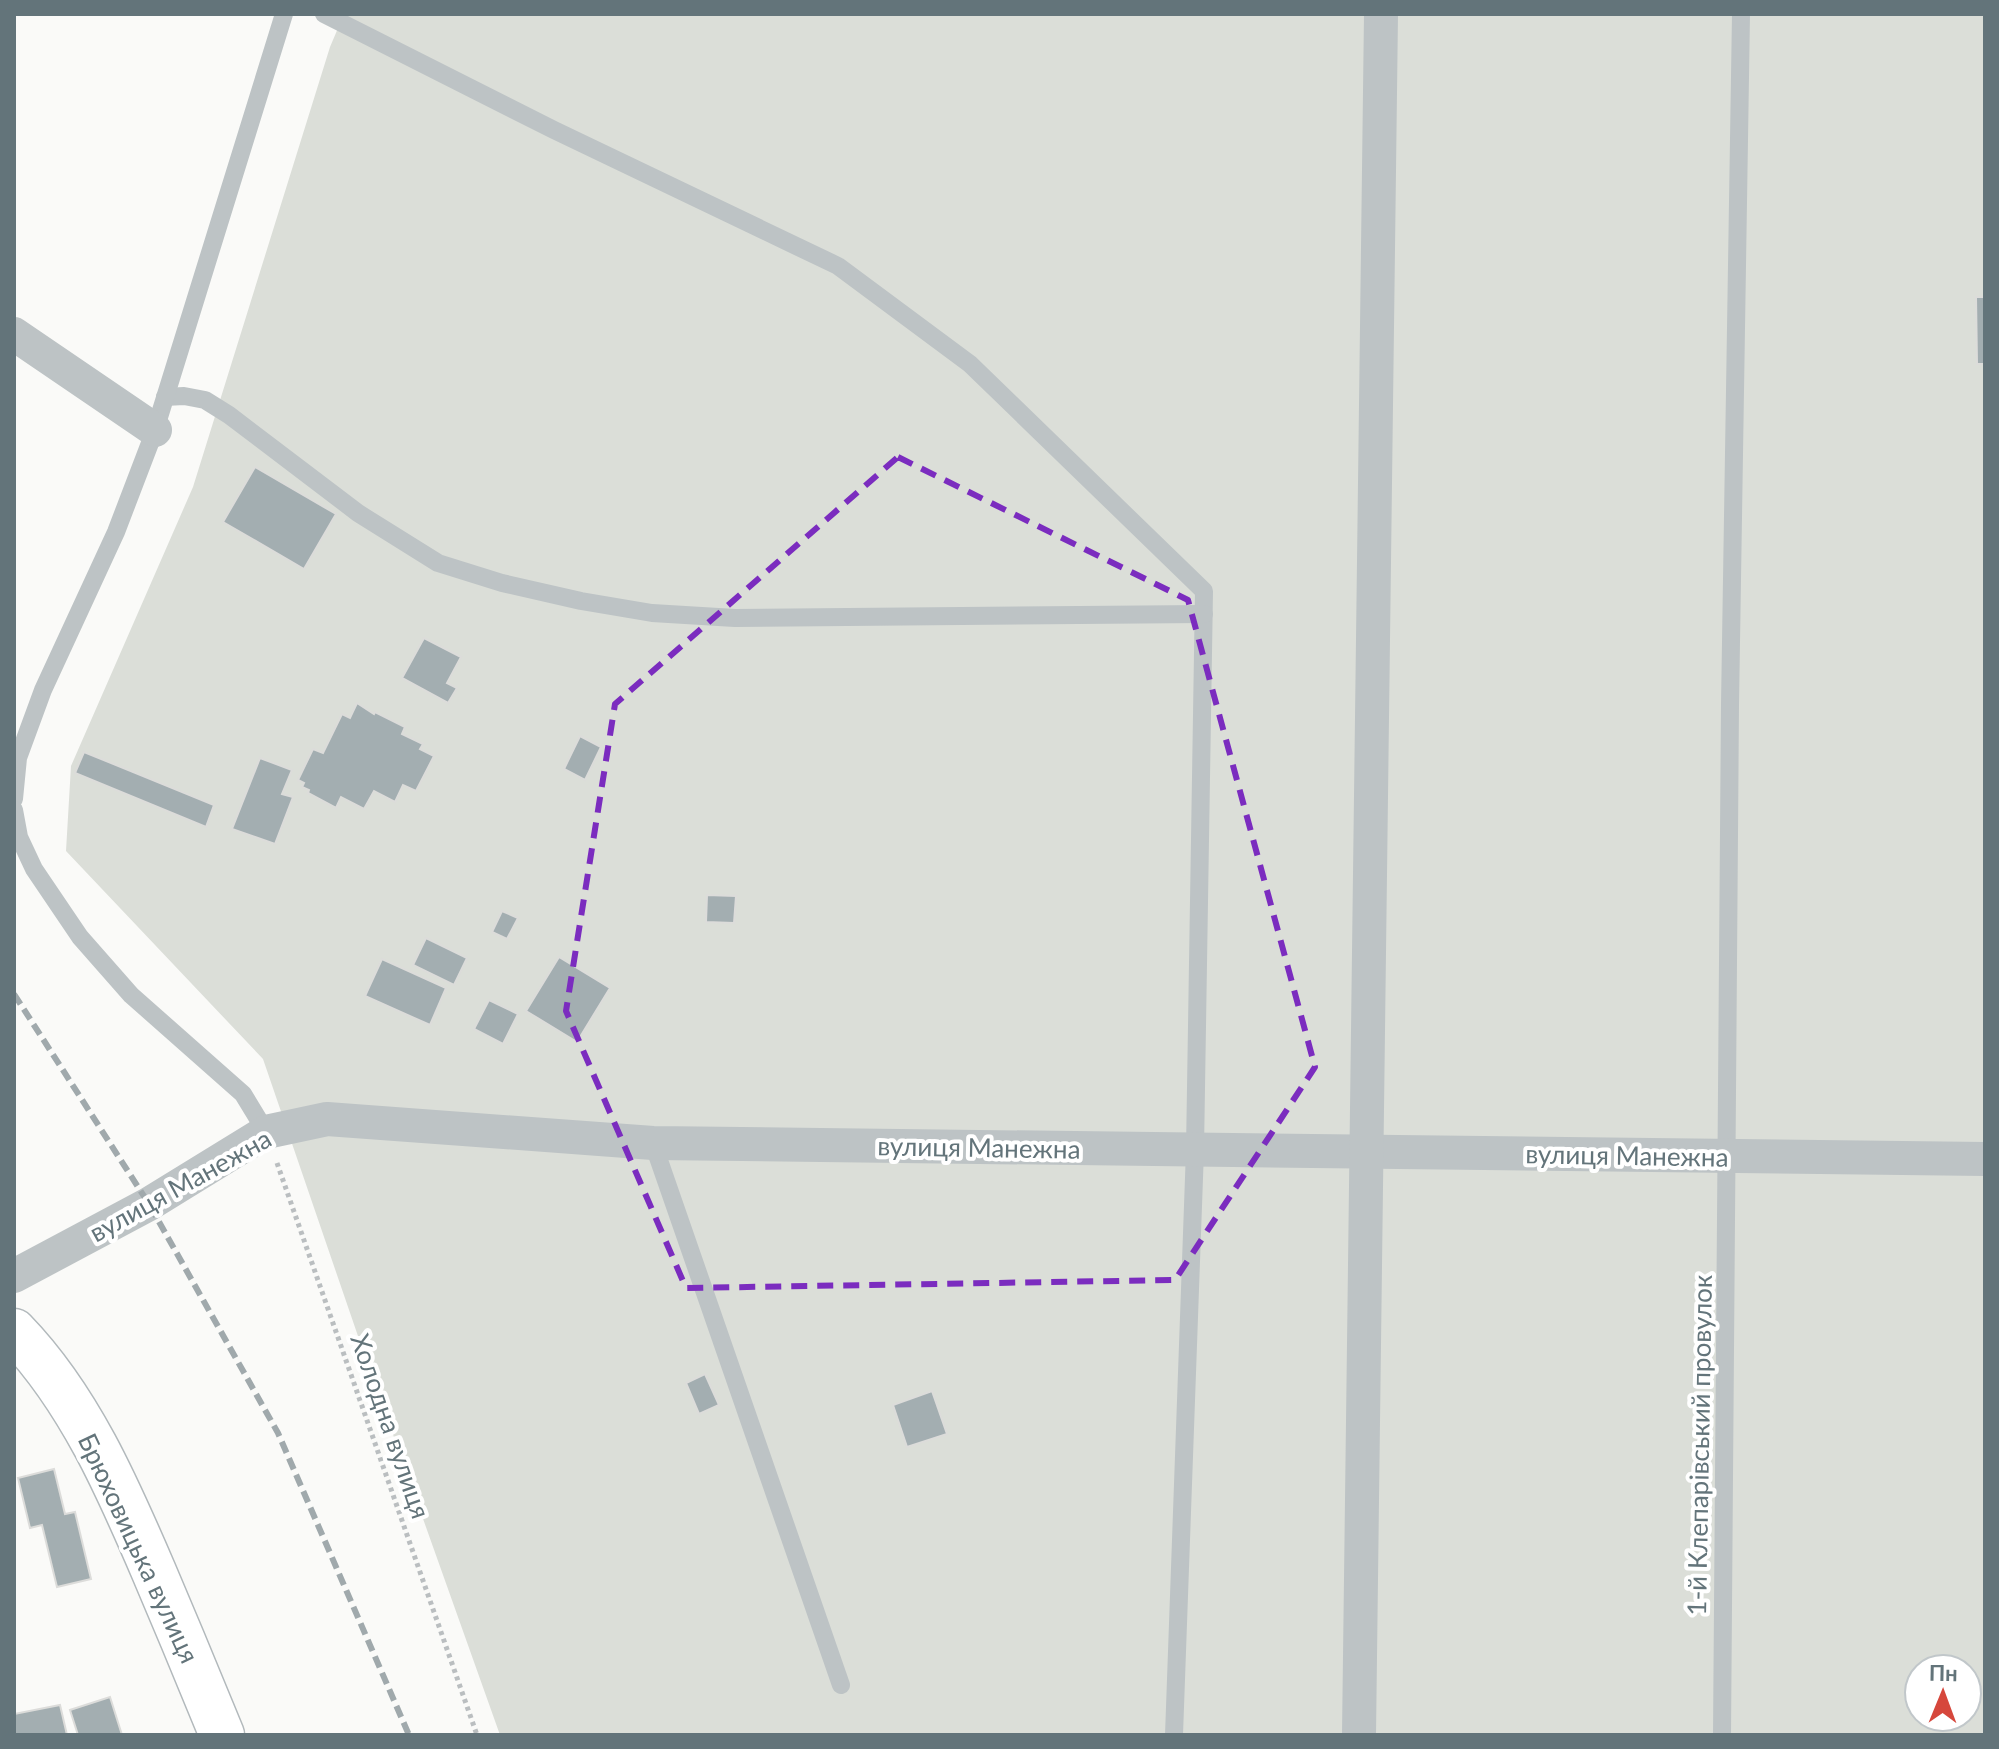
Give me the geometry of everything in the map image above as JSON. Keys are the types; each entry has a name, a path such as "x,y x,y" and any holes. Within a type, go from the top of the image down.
{"main road":[{"name":"Брюховицька вулиця","path":"14,1331 54,1381 119,1491 222,1735"}],"street":[{"path":"1359,1735 1381,14"},
{"path":"14,334 155,430"},
{"name":"вулиця Манежна","path":"14,1276 149,1204 266,1132 327,1119 653,1143 1985,1159"}],"lane":[{"path":"14,799 18,758 43,690 116,532 155,430 284,14"},
{"path":"324,14 554,130 838,266 970,364 1204,591 1195,1150 1174,1735"},
{"name":"1-й Клепарівський провулок","path":"1722,1735 1730,720 1741,14"},
{"path":"165,397 184,396 205,400 358,513 438,563 502,583 581,601 652,613 735,618 1204,614"},
{"path":"14,810 19,837 34,869 80,937 131,995 243,1094 266,1132"},
{"path":"653,1143 841,1685"}],"path":[{"name":"Холодна вулиця","path":"266,1132 477,1735"}],"highlighted area":[{"path":"898,457 1188,600 1315,1067 1175,1280 686,1288 566,1011 615,704"}],"shaded area":[{"path":"344,14 1985,14 1985,1735 500,1735 263,1059 66,851 71,766 193,487 330,47"}],"building":[{"path":"1976,297 1985,297 1985,364 1977,364"},
{"path":"255,467 336,514 304,569 223,522"},
{"path":"424,638 461,657 447,683 457,688 448,703 402,678"},
{"path":"357,703 405,727 402,734 423,744 420,749 434,756 416,791 403,785 395,802 374,791 364,809 341,797 336,808 308,793 309,790 302,787 304,783 298,780 313,749 323,753 342,714 350,718"},
{"path":"580,736 601,747 585,780 564,769"},
{"path":"84,752 214,805 206,827 75,773"},
{"path":"260,758 292,770 282,794 293,797 275,844 232,829"},
{"path":"707,895 736,896 734,923 706,922"},
{"path":"502,911 518,918 507,939 492,932"},
{"path":"426,938 467,958 454,985 413,965"},
{"path":"559,957 610,988 577,1042 526,1011"},
{"path":"382,959 446,988 430,1025 365,996"},
{"path":"489,1000 518,1014 503,1044 474,1029"},
{"path":"705,1374 719,1405 699,1414 686,1383"},
{"path":"932,1391 947,1434 907,1447 893,1405"},
{"path":"54,1469 65,1514 75,1512 91,1579 57,1587 42,1525 30,1528 18,1478"},
{"path":"110,1697 122,1735 78,1735 70,1710"},
{"path":"60,1705 67,1735 14,1735 14,1714"}],"railway":[{"path":"14,994 149,1204 278,1433 409,1735"}]}
